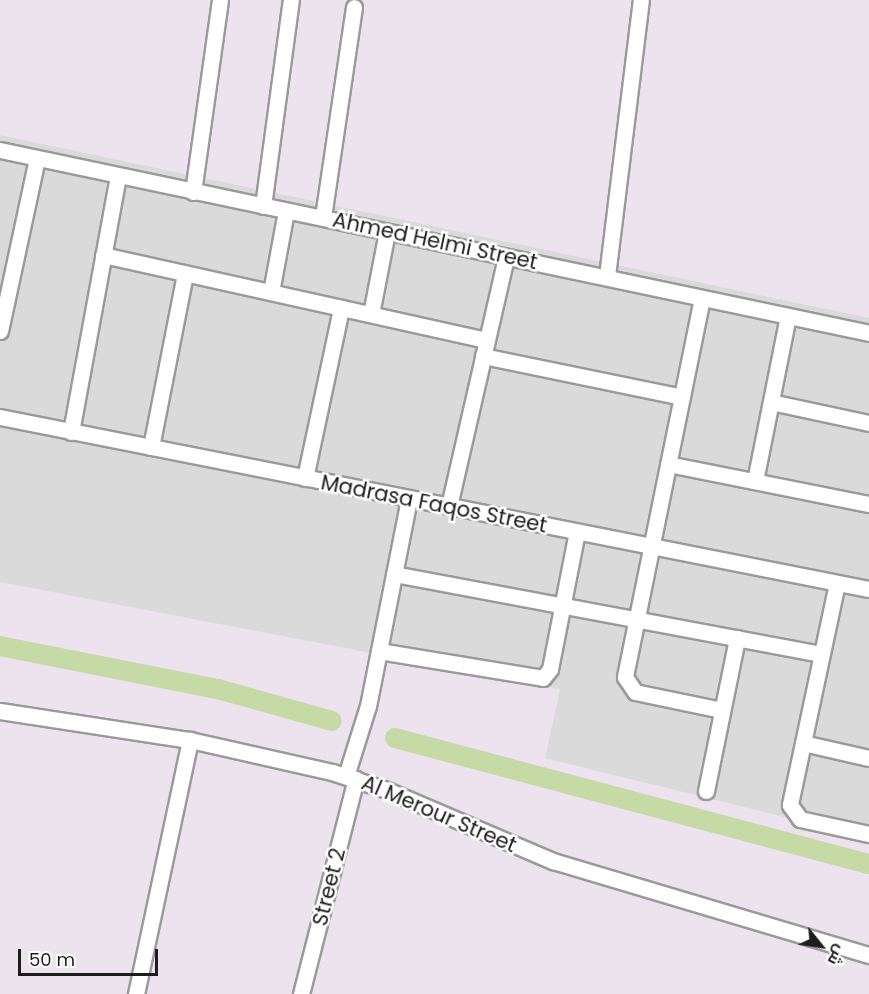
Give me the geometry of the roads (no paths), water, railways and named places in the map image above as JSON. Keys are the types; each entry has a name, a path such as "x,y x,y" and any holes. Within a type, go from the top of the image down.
{"street":[{"path":"193,192 220,0"},
{"path":"262,206 291,0"},
{"path":"607,276 641,0"},
{"path":"323,217 354,7"},
{"name":"Ahmed Helmi Street","path":"0,150 869,333"},
{"path":"0,331 37,159"},
{"path":"71,432 118,176"},
{"path":"271,292 286,211"},
{"path":"371,314 387,232"},
{"path":"104,255 487,340"},
{"path":"449,506 506,257"},
{"path":"151,447 185,273"},
{"path":"702,298 625,677 631,689 722,710"},
{"path":"304,478 341,308"},
{"path":"755,481 788,316"},
{"path":"483,356 682,397"},
{"path":"771,402 869,423"},
{"name":"Madrasa Faqos Street","path":"0,417 869,589"},
{"path":"668,464 869,504"},
{"name":"Street 2","path":"301,994 364,724 409,499"},
{"path":"379,651 543,678 550,669 577,532"},
{"path":"394,574 822,654"},
{"path":"837,583 790,805 796,817 804,820 869,834"},
{"path":"706,791 737,638"},
{"name":"Al Merour Street","path":"0,711 189,740 351,778 553,861 869,955"},
{"path":"136,994 189,740"},
{"path":"803,743 869,758"}],"waterway":[{"path":"0,646 218,689 332,721"},
{"path":"395,738 869,864"}]}
